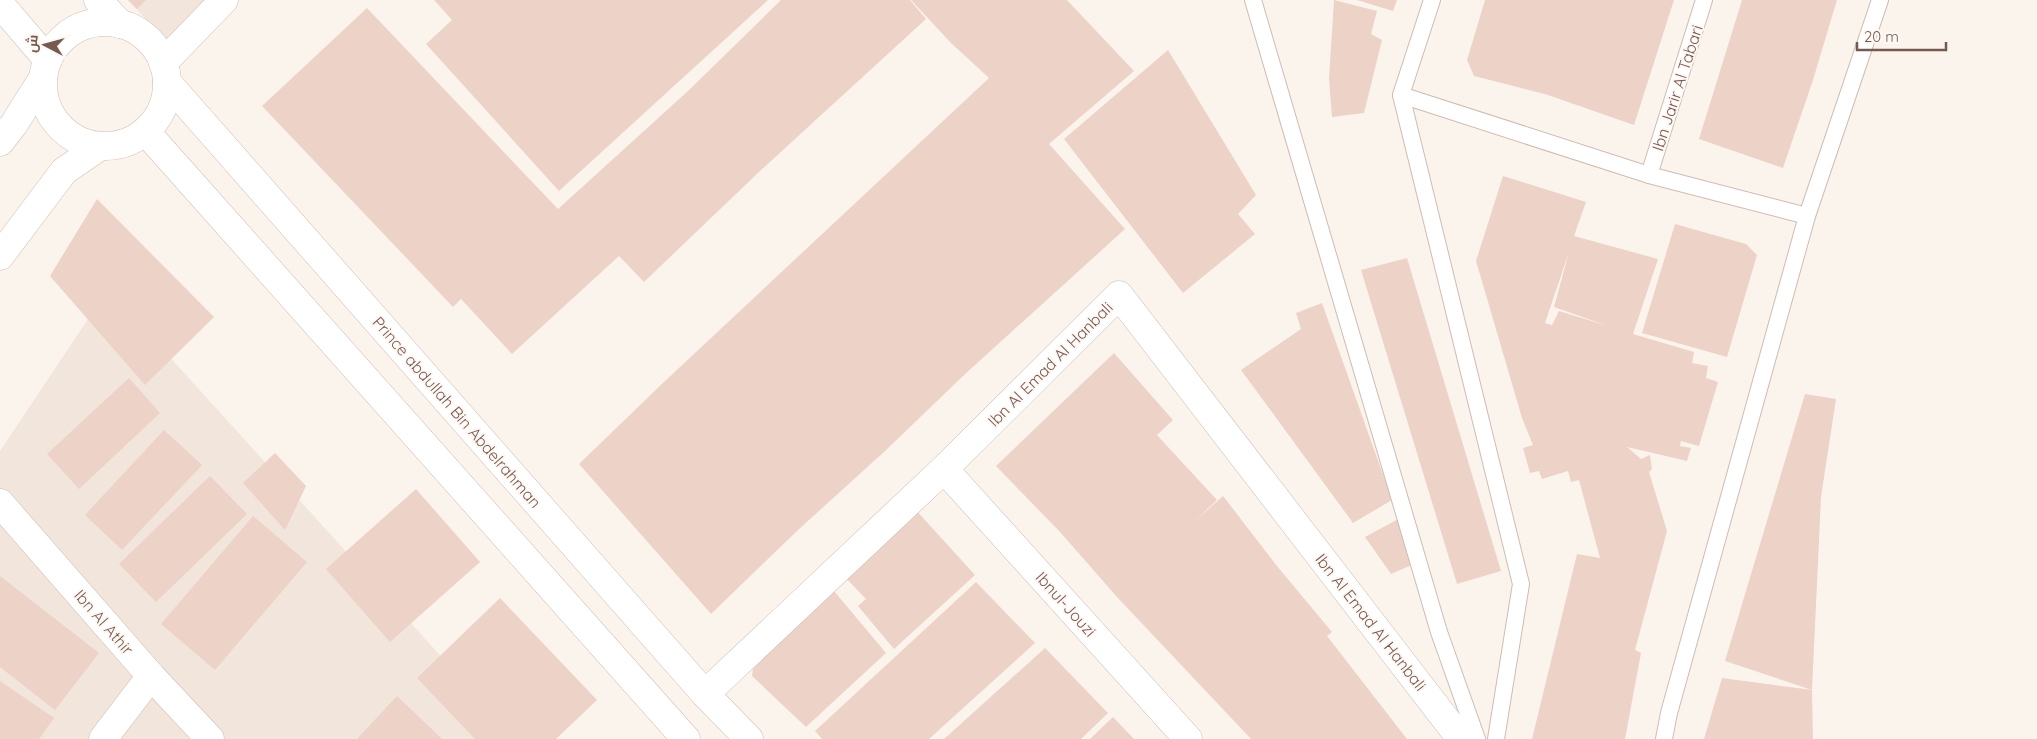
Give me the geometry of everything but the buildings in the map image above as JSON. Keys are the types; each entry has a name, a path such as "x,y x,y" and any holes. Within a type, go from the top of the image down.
{"street":[{"path":"98,0 120,24"},
{"path":"165,72 224,0"},
{"path":"0,4 46,69 44,96 50,114 61,128 75,139 99,146 124,144 146,132 158,117 165,100 165,72 154,46 140,33 120,24 105,22 87,25 71,32 58,44 46,69 14,124 0,142"},
{"name":"Prince abdullah Bin Abdelrahman","path":"165,72 705,694 749,739"},
{"path":"146,132 686,739"},
{"path":"0,256 64,171 99,146"},
{"name":"Ibn Al Emad Al Hanbali","path":"705,694 944,469 1119,295 1461,739"},
{"name":"Ibnul-Jouzi","path":"944,469 1188,739"},
{"name":"Ibn Al Athir","path":"0,503 150,676 210,739"},
{"path":"103,739 150,676"}],"lane":[{"path":"1253,0 1439,632 1476,739"},
{"path":"1432,0 1401,95 1521,584 1496,739"},
{"name":"Ibn Jarir Al Tabari","path":"1649,175 1704,0"},
{"path":"1664,739 1669,713 1808,216 1880,0"},
{"path":"1401,95 1649,175 1808,216"}],"shaded area":[{"path":"128,0 216,0 172,48"},
{"path":"108,289 516,739 0,739 0,451"}]}
